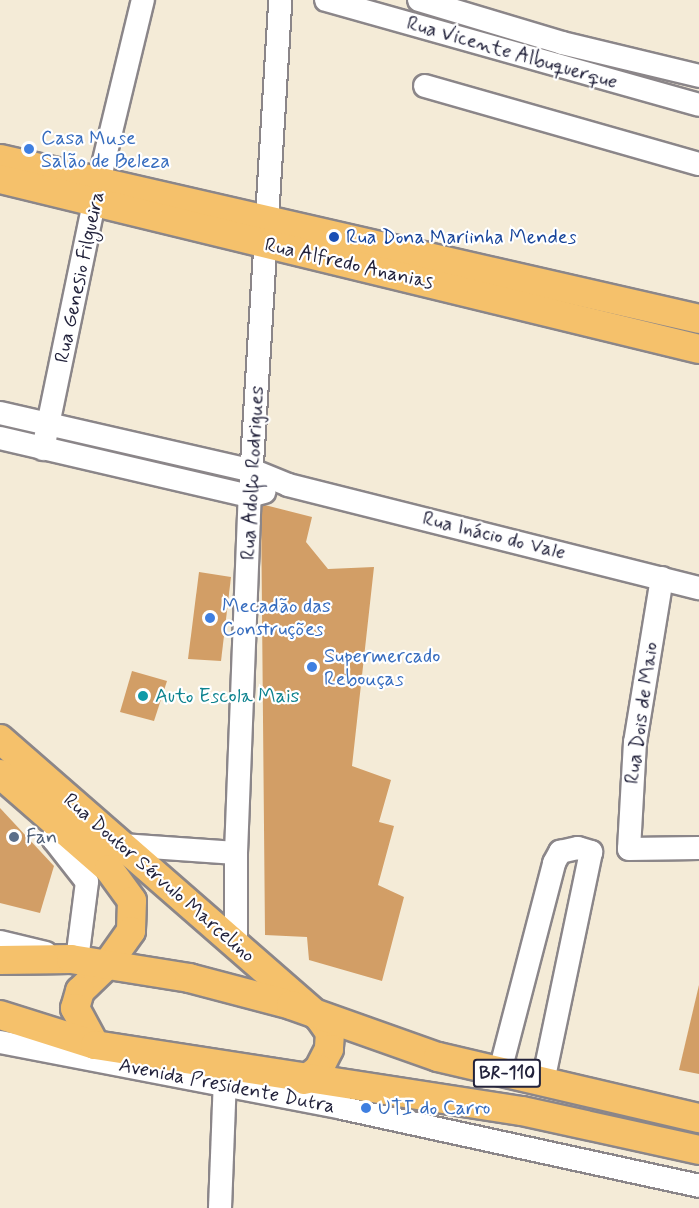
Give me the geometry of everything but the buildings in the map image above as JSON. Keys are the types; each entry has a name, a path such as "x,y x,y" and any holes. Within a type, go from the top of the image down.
{"main road":[{"name":"Rua Alfredo Ananias","path":"0,159 97,193"},
{"name":"Rua Alfredo Ananias","path":"0,179 97,193 264,233 699,349"},
{"name":"Rua Alfredo Ananias","path":"264,233 699,320"},
{"name":"Rua Doutor Sérvulo Marcelino","path":"0,739 65,813 132,901 131,932 106,966 80,991 75,1008 95,1045"},
{"name":"Rua Doutor Sérvulo Marcelino","path":"0,774 122,845 236,947 319,1017"},
{"name":"BR-110","path":"0,960 74,960 200,981 319,1017 438,1057 699,1118"},
{"name":"Avenida Presidente Dutra","path":"0,1015 95,1045 225,1077 305,1080 522,1111 699,1150"},
{"path":"305,1080 319,1069 329,1048 330,1033 319,1017"}],"street":[{"name":"Rua Genesio Filgueira","path":"43,449 97,193 143,0"},
{"name":"Rua Adolfo Rodrigues","path":"236,947 236,854 250,496 254,471 264,233 280,0"},
{"name":"Rua Vicente Albuquerque","path":"326,0 699,105"},
{"name":"Rua Vicente Albuquerque","path":"419,0 562,43 699,76"},
{"path":"425,86 699,164"},
{"name":"Rua Inácio do Vale","path":"0,413 254,471 288,485 699,588"},
{"path":"0,438 250,496 288,485"},
{"name":"Rua Dois de Maio","path":"629,849 635,742 662,578"},
{"path":"0,942 74,960 87,882 54,840 65,813"},
{"path":"122,845 236,854"},
{"path":"500,1071 554,863 568,848 591,852 699,848"},
{"path":"543,1081 591,852"},
{"name":"Avenida Presidente Dutra","path":"0,1042 225,1077 342,1108 699,1186"},
{"path":"220,1208 225,1077"}],"place":[{"name":"Casa Muse Salão de Beleza","path":"29,149"},
{"name":"Rua Dona Mariinha Mendes","path":"334,237"},
{"name":"Mecadão das Construções","path":"210,618"},
{"name":"Supermercado Rebouças","path":"312,667"},
{"name":"Auto Escola Mais","path":"143,696"},
{"name":"Fan","path":"14,837"},
{"name":"UTI do Carro","path":"366,1108"}]}
